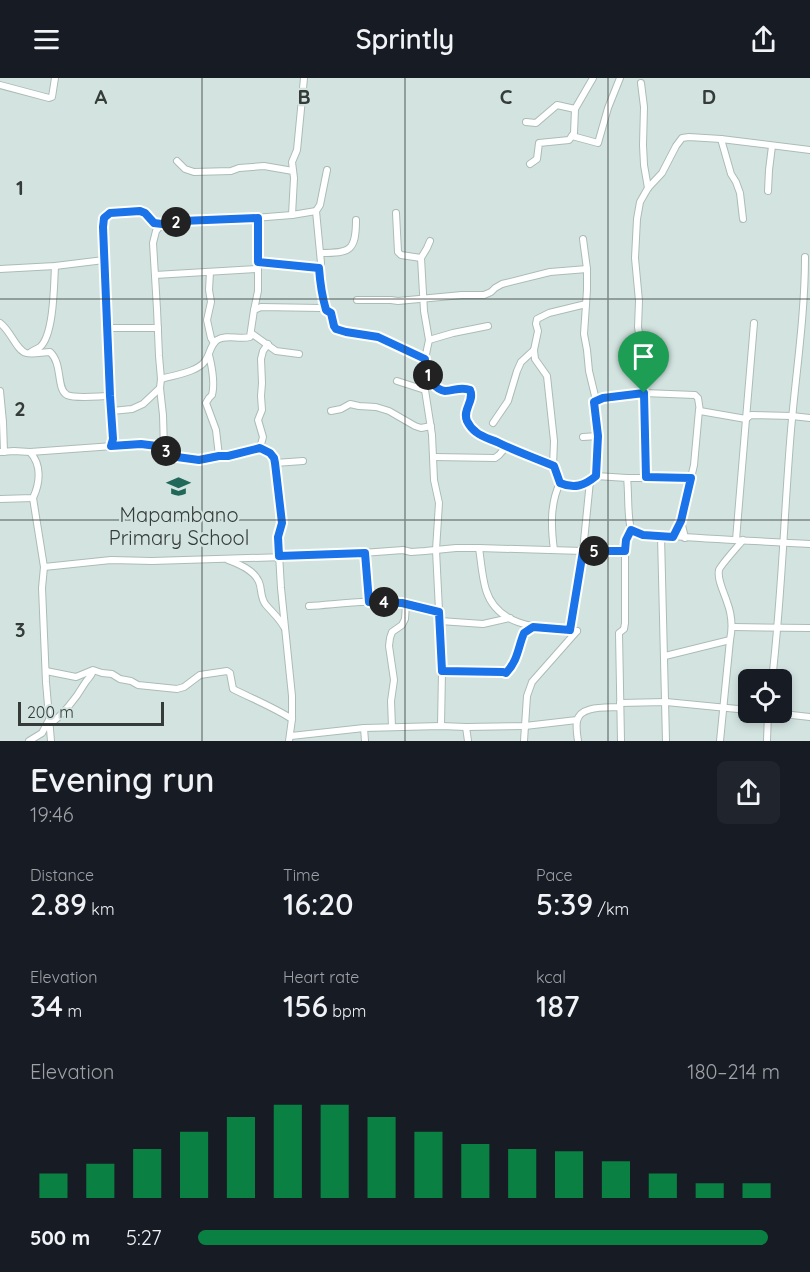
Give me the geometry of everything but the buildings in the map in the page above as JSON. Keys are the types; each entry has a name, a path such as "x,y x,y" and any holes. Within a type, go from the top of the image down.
{"street":[{"path":"0,85 49,98 52,97 56,78"},
{"path":"292,215 294,178 292,162 297,150 304,78"},
{"path":"530,164 537,159 539,143 569,140 572,136 575,109 593,78"},
{"path":"572,136 598,143 620,78"},
{"path":"640,83 644,107 644,165 648,188"},
{"path":"526,122 536,123 556,105 575,109"},
{"path":"646,477 643,356 638,327 639,301 635,258 640,202 648,188 662,172 682,138 721,139 810,150"},
{"path":"721,139 731,174 740,193 743,219"},
{"path":"768,191 772,146"},
{"path":"177,161 185,169 194,172 231,171 264,166 293,171"},
{"path":"326,310 320,279 321,253 316,211 320,205 327,170"},
{"path":"111,446 113,439 104,218 110,213 140,211 154,223 162,224 258,218 316,211"},
{"path":"396,213 398,252 401,255 421,258"},
{"path":"161,379 199,368 218,339 250,337 258,291 258,218"},
{"path":"321,253 343,253 350,247 355,242 356,220"},
{"path":"162,224 156,231 153,243 164,450"},
{"path":"570,630 598,436 594,405 596,400 584,334 587,269 583,239"},
{"path":"430,241 421,258 423,299 429,340 425,359 425,390 431,426 434,480 439,503 436,550 442,671 441,726"},
{"path":"773,669 792,416 807,302 805,257"},
{"path":"0,270 104,260"},
{"path":"155,276 210,272 258,265 319,268"},
{"path":"28,353 40,347 47,334 53,309 55,266"},
{"path":"357,300 398,301 484,295 502,284 550,272 587,269"},
{"path":"210,272 211,302 207,320 214,343"},
{"path":"554,550 552,521 554,502 560,483 554,466 554,441 547,376 536,359 534,350 538,331 536,324 537,319 549,313 586,304"},
{"path":"254,310 261,307 321,308 331,313 336,329 378,337 425,359"},
{"path":"0,323 11,334 18,349 28,353 51,352 58,365 61,386 68,395 110,396"},
{"path":"720,741 733,627 719,579 719,570 740,540 746,419 754,323"},
{"path":"429,340 488,326"},
{"path":"107,328 158,328"},
{"path":"251,333 276,351 299,354"},
{"path":"260,448 263,436 258,420 262,410 261,359 268,344"},
{"path":"493,423 508,401 521,362 534,350"},
{"path":"208,354 213,389 206,403 216,430 219,456"},
{"path":"425,372 442,391 465,388 470,390 471,401 465,414 471,428 476,433 554,466"},
{"path":"397,381 425,390"},
{"path":"112,411 132,409 143,404 160,388"},
{"path":"0,391 3,422 2,452 141,444 157,446 177,457 199,460 260,448 270,453 275,463 282,523 278,537 291,676 290,739 364,728 523,726 577,720"},
{"path":"596,400 644,393 697,396 699,410 697,448 681,521 673,537"},
{"path":"331,411 350,404 376,407 389,411 415,426 421,428 431,426"},
{"path":"699,410 746,419 751,415 810,418"},
{"path":"583,436 598,436"},
{"path":"434,457 495,458 506,447"},
{"path":"30,452 34,457 39,474 38,487 33,498 44,567 42,588 51,741"},
{"path":"275,463 303,461"},
{"path":"621,741 619,633 624,629 625,623 625,551 626,540 631,530 627,478"},
{"path":"560,483 573,487 593,479 691,478"},
{"path":"0,499 33,498"},
{"path":"681,521 685,538"},
{"path":"631,530 643,535 810,544"},
{"path":"661,536 666,741"},
{"path":"44,567 111,560 226,559 403,550 411,552 479,548 625,551"},
{"path":"479,548 486,590 492,603 503,615 533,627 577,631 540,673 530,688 523,726 524,741"},
{"path":"365,553 369,602"},
{"path":"226,559 244,566 259,582 265,604 286,630"},
{"path":"309,606 369,602 406,604 439,612"},
{"path":"392,727 391,701 394,680 390,638 392,632 402,625 405,619 406,604"},
{"path":"440,621 483,624 510,618"},
{"path":"442,671 506,673 512,668 520,651 524,633 533,627"},
{"path":"733,627 810,628"},
{"path":"665,656 730,640"},
{"path":"46,671 76,677 93,670 112,674 138,685 177,689 184,687 200,675 228,671 231,675 233,689 292,719"},
{"path":"29,741 42,733 49,723 59,718 72,704 93,670"},
{"path":"578,741 577,720 582,712 587,710 666,702 738,708"},
{"path":"792,715 810,717"},
{"path":"767,723 767,741"},
{"path":"466,727 468,741"},
{"path":"364,728 365,741"}],"place":[{"name":"Mapambano Primary School","path":"179,486"}],"route":[{"path":"140,211 154,223 162,224 258,218 258,262 319,268 323,300 326,310 331,313 336,329 378,337 425,359 425,372 438,389 442,391 465,388 470,390 471,401 465,414 471,428 476,433 554,466 560,483 569,487 591,481 596,476 598,436 594,402 600,398 644,393 646,477 691,478 681,521 673,537 643,535 631,530 626,540 625,551 583,551 570,630 533,627 524,633 520,651 512,668 506,673 442,671 439,612 402,603 369,602 365,553 279,556 278,537 282,523 275,463 270,453 260,448 245,453 199,460 177,457 157,446 141,444 111,446 113,439 104,218 110,213 140,211"}]}
